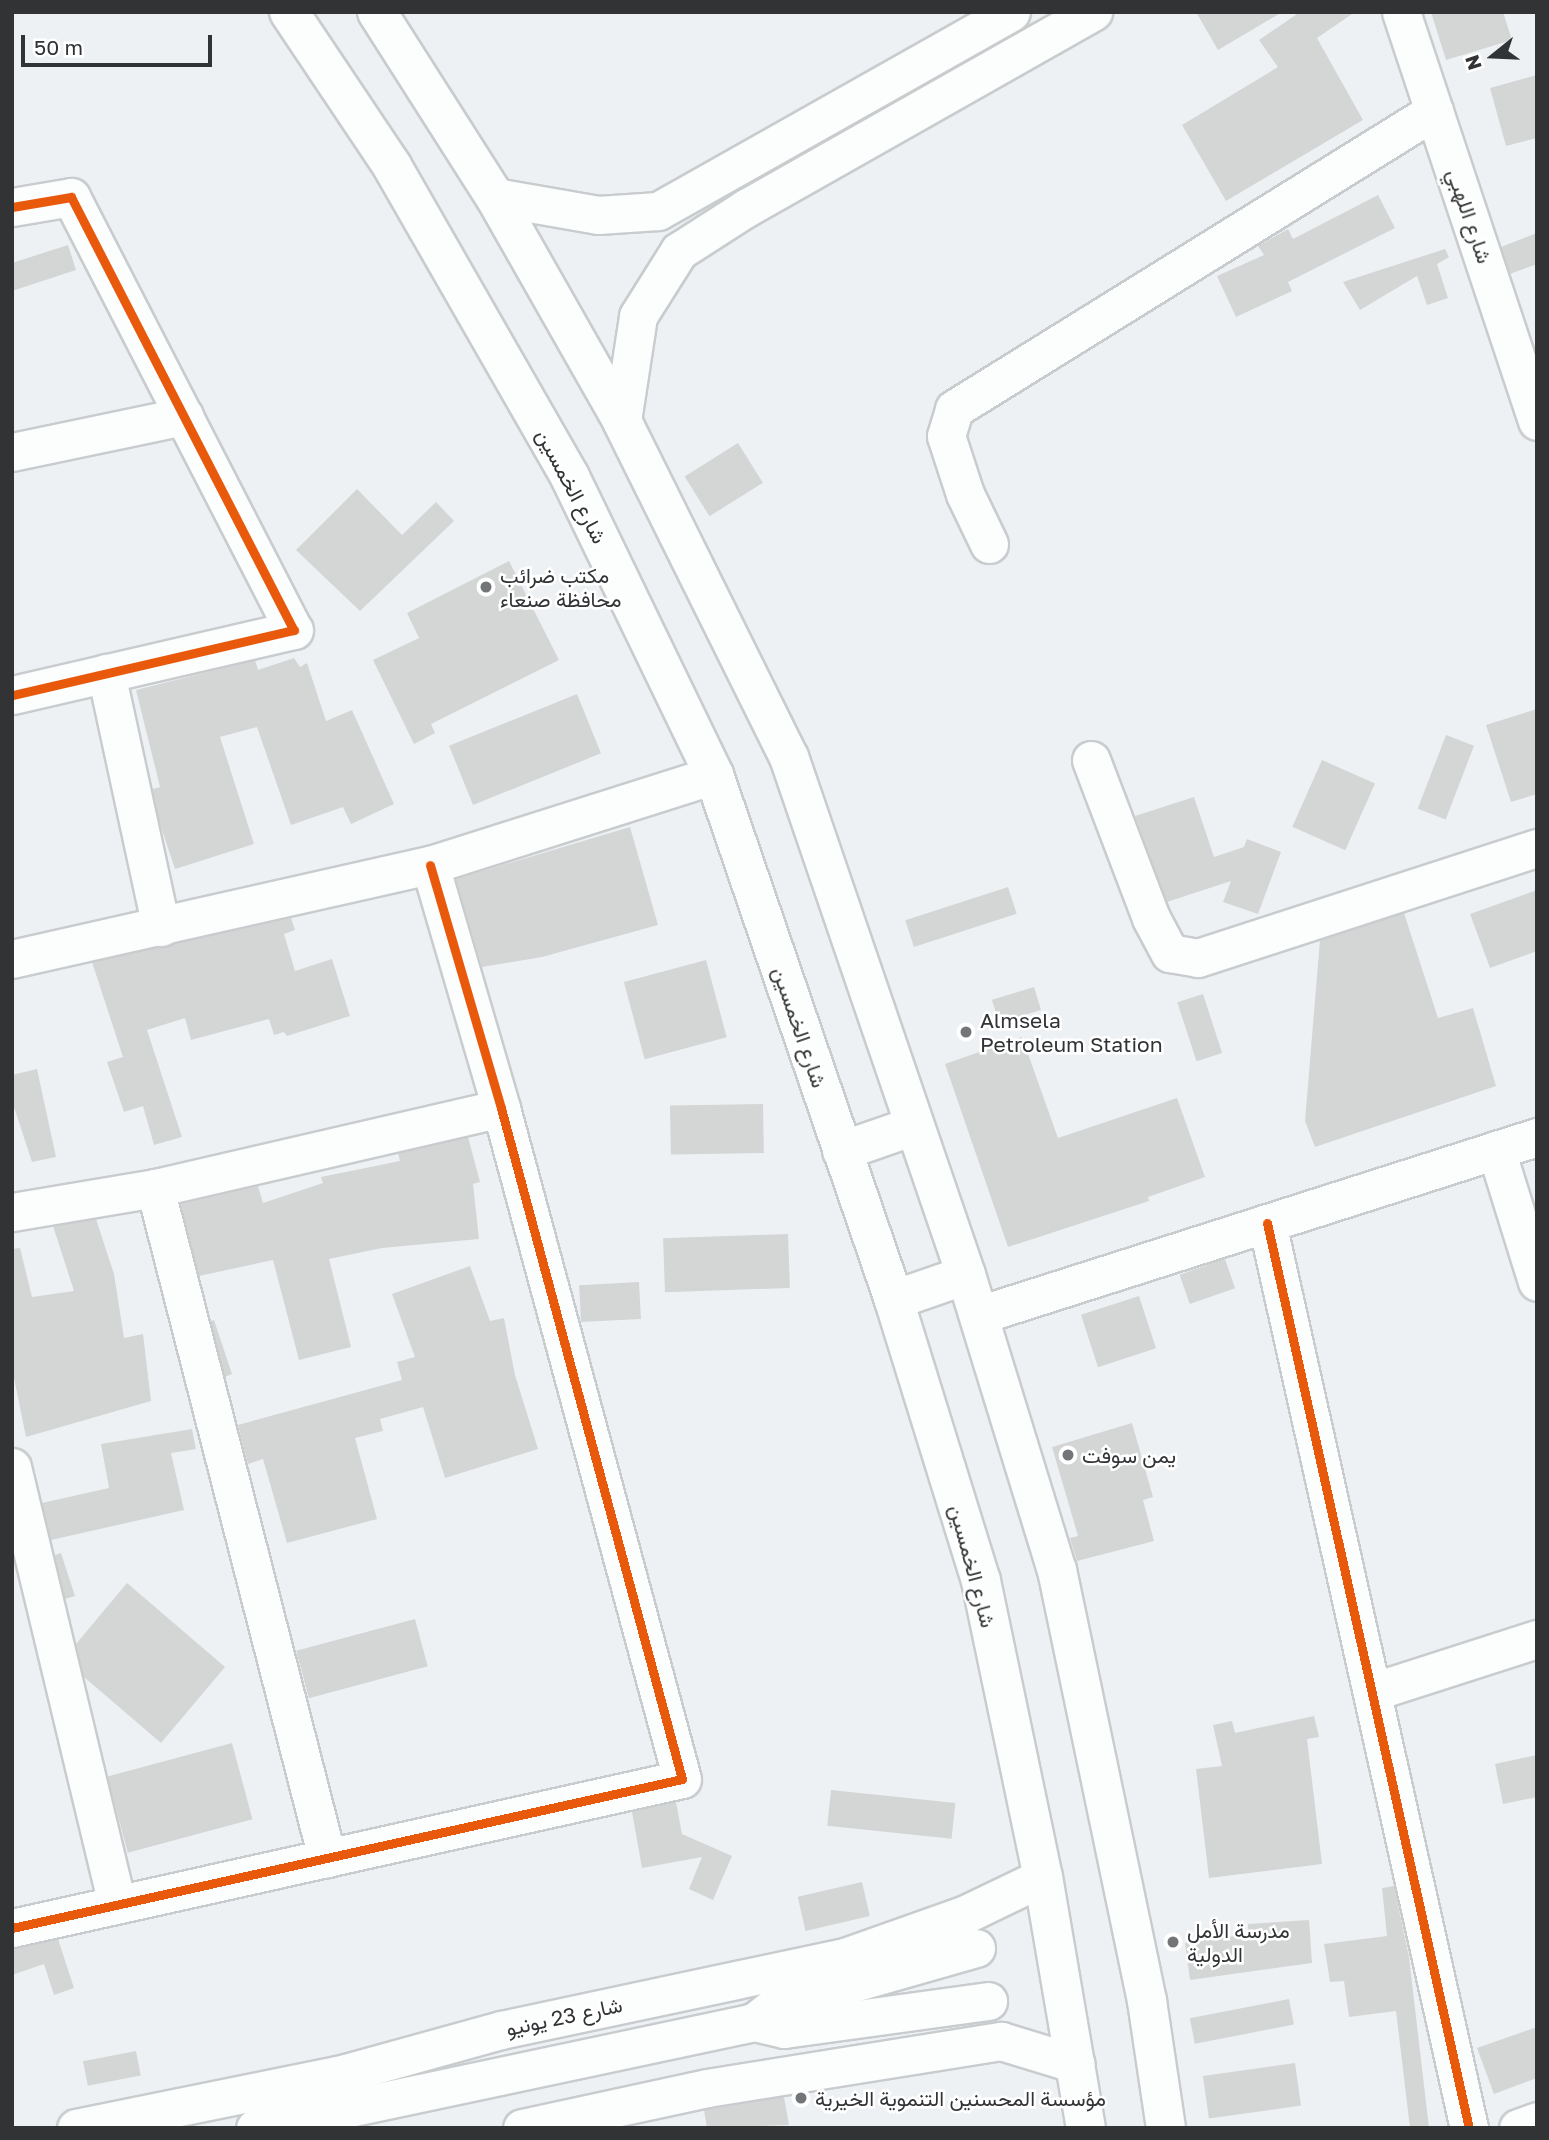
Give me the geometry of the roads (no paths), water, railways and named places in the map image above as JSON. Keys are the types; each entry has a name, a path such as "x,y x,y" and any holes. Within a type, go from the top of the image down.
{"main road":[{"name":"شارع الخمسين","path":"289,12 392,166 570,477 714,775 894,1300 981,1581 1043,1877 1086,2128"},
{"path":"377,12 495,197 622,421 789,757 966,1275 1057,1570 1147,2001 1166,2128"},
{"path":"842,1151 914,1126"},
{"path":"894,1300 966,1275"}],"street":[{"path":"495,197 598,215 658,211 1011,12"},
{"path":"622,421 638,316 679,251 746,208 1093,12"},
{"name":"شارع اللهبي","path":"1401,12 1434,111 1528,359 1537,421"},
{"path":"989,544 965,494 946,436 954,409 1434,111"},
{"path":"12,207 71,197 294,630 12,695"},
{"path":"658,211 652,225 655,239 679,251"},
{"path":"12,452 184,416"},
{"path":"106,673 161,927"},
{"path":"1090,760 1151,918 1170,953 1198,958 1537,848"},
{"path":"12,959 430,865 714,775"},
{"path":"12,1928 682,1779 501,1108 430,865"},
{"path":"12,1212 155,1188 501,1108"},
{"path":"979,1315 1537,1137"},
{"path":"1496,1150 1537,1282"},
{"path":"155,1188 327,1858"},
{"path":"1268,1223 1469,2128"},
{"path":"12,1467 117,1905"},
{"path":"1372,1692 1537,1639"},
{"name":"شارع 23 يونيو","path":"76,2128 346,2073 501,2029 971,1931 1043,1877"},
{"path":"754,2022 776,2005 971,1931 1001,2041"},
{"path":"255,2128 754,2022 784,2029 988,2001"},
{"path":"522,2128 707,2088 1001,2041 1076,2064"},
{"path":"1518,2128 1537,2121"}],"place":[{"name":"مكتب ضرائب محافظة صنعاء","path":"486,587"},
{"name":"Almsela Petroleum Station","path":"966,1032"},
{"name":"يمن سوفت","path":"1068,1455"},
{"name":"مدرسة الأمل الدولية","path":"1173,1942"},
{"name":"مؤسسة المحسنين التنموية الخيرية","path":"801,2098"}]}
